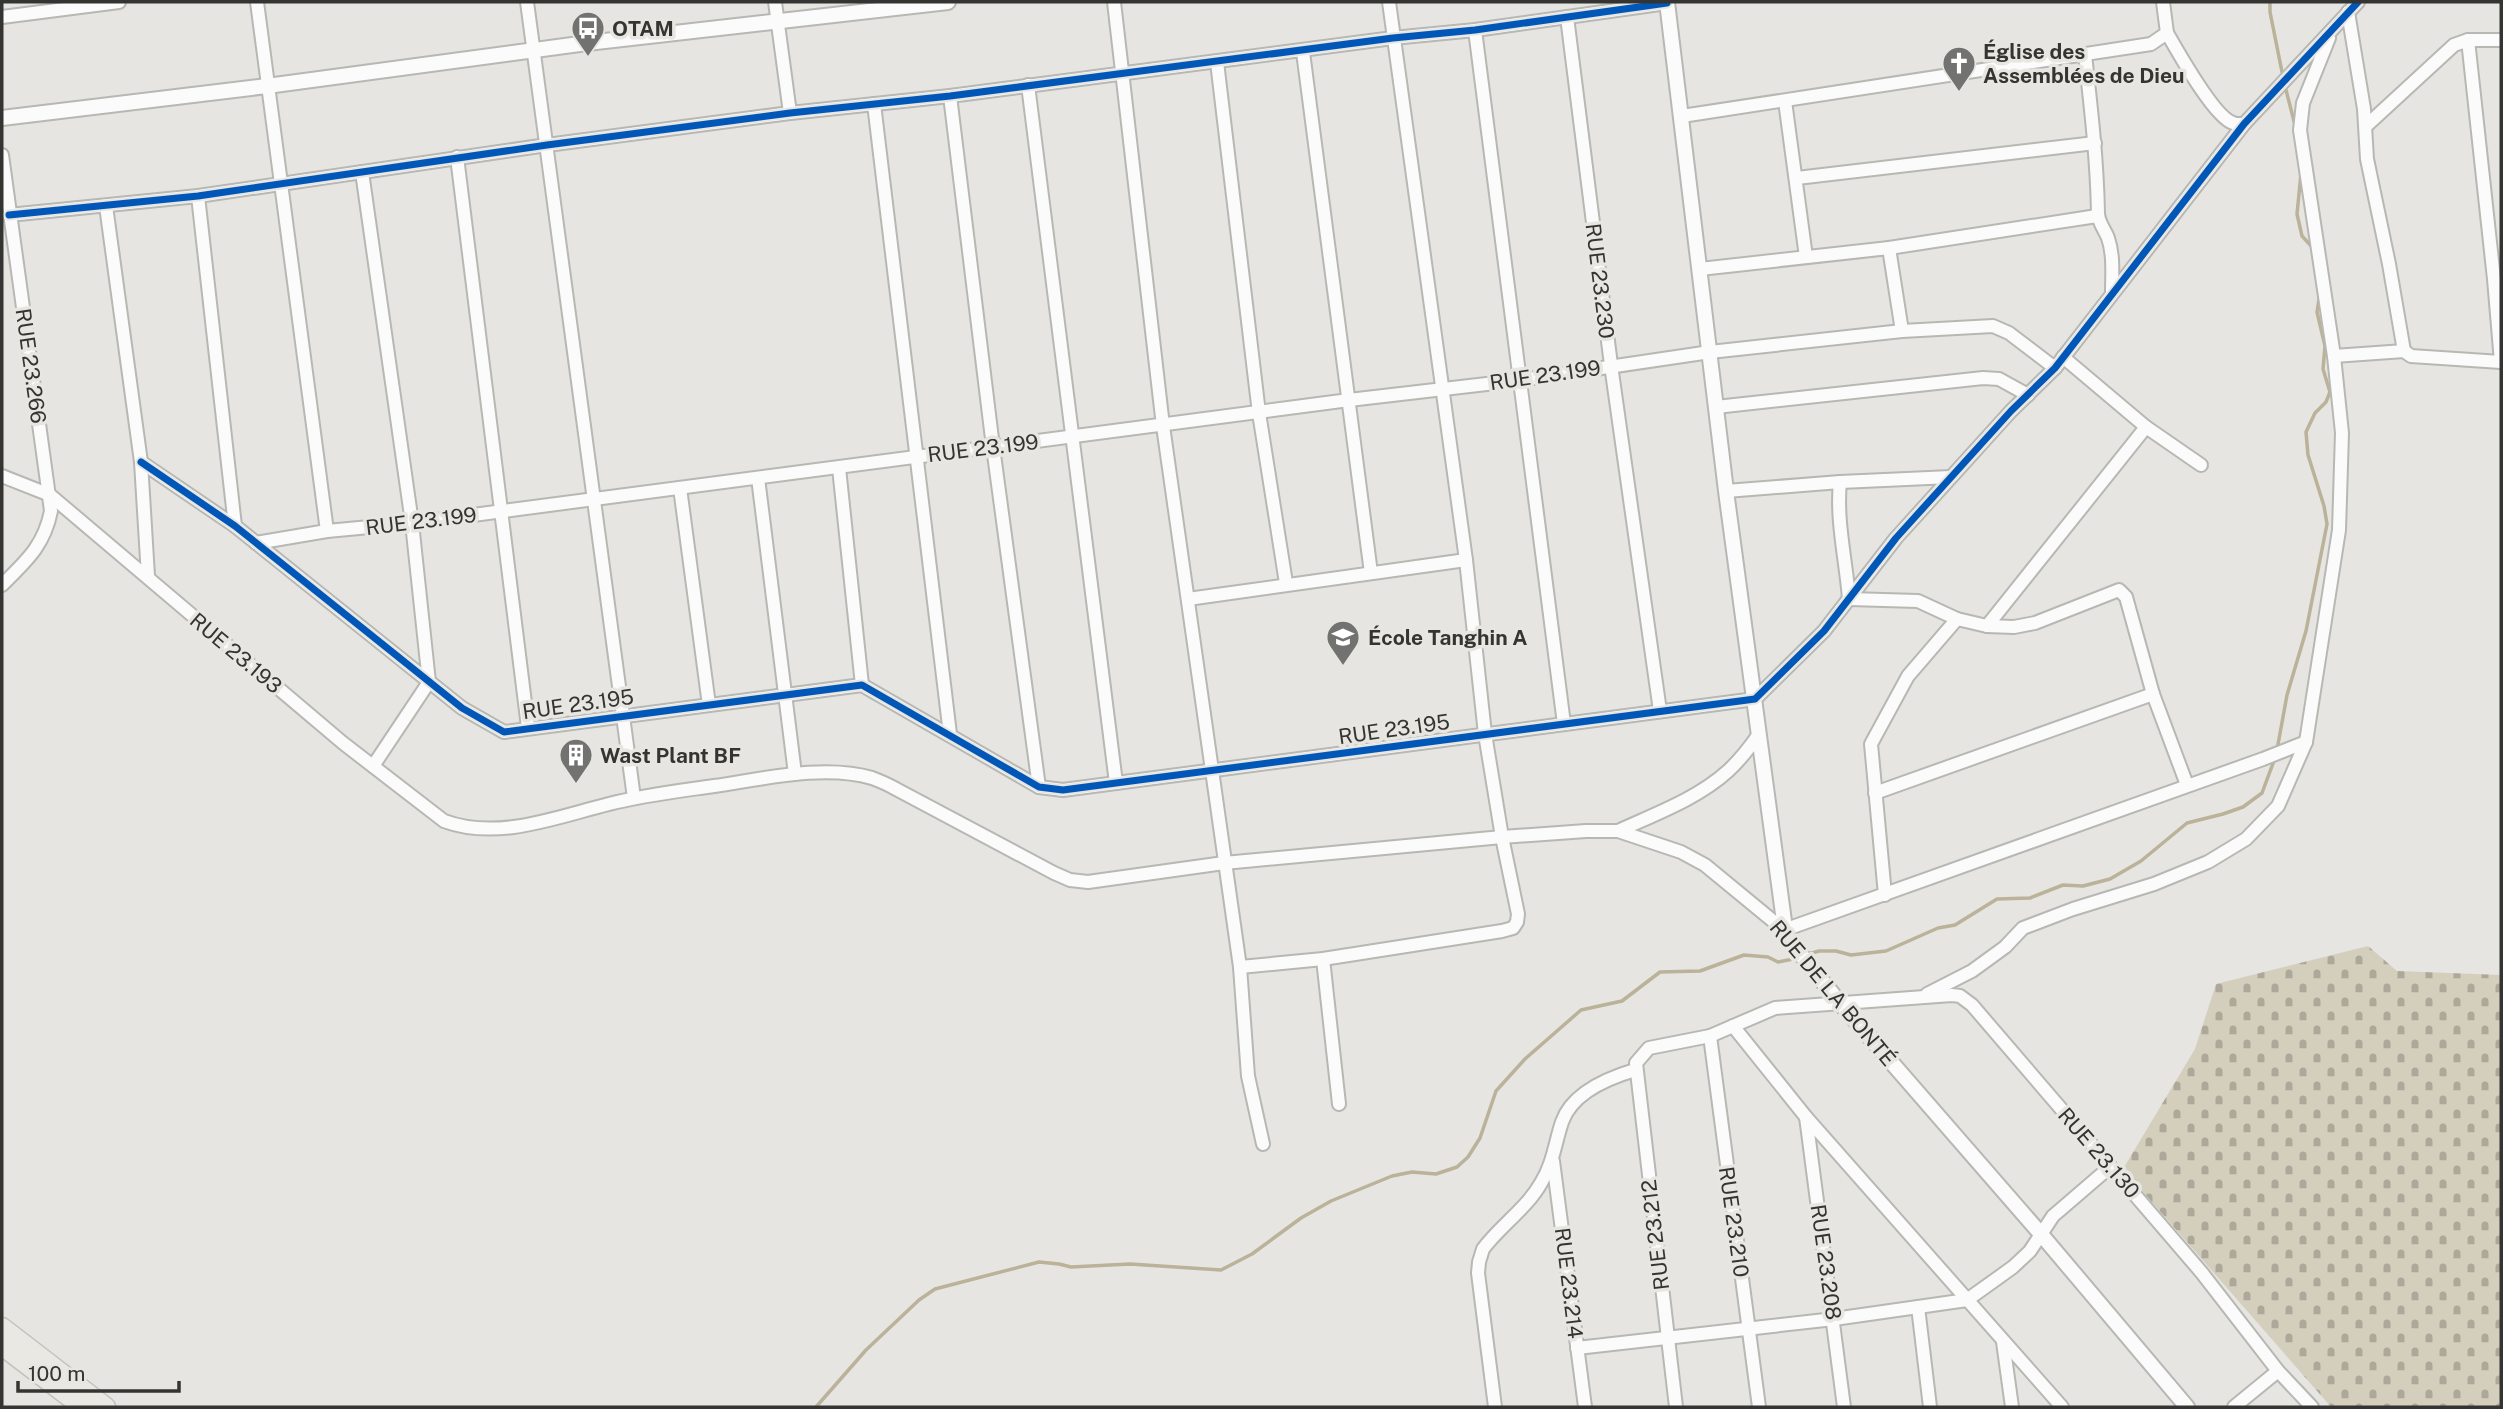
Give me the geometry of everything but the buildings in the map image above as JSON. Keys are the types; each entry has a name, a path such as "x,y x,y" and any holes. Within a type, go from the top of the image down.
{"main road":[{"path":"2,1327 106,1407"},
{"path":"2,1346 82,1407"}],"street":[{"path":"2,17 79,4 118,2"},
{"path":"257,2 327,531"},
{"path":"527,2 634,798"},
{"path":"775,2 790,113"},
{"path":"2,118 533,50 948,2"},
{"path":"1114,2 1163,426 1240,967 1248,1076 1263,1144"},
{"path":"1240,967 1323,959 1513,928 1517,922 1518,914 1485,734 1466,560 1389,2"},
{"path":"2163,2 2167,33 2204,92 2225,118 2234,124 2245,124"},
{"path":"1755,699 1824,631 1896,538 2011,411 2055,368 2245,124 2358,2"},
{"path":"9,215 198,196 457,157 790,113 1303,52 1667,3 1726,491 1786,935 1885,895 2300,744"},
{"path":"2348,12 2366,126 2367,159 2404,351"},
{"name":"RUE 23.230","path":"1567,16 1611,365 1660,711"},
{"path":"1475,30 1564,724"},
{"path":"1920,998 1972,971 2005,947 2023,928 2154,884 2208,862 2246,839 2278,806 2300,744 2339,530 2342,433 2334,356 2300,130 2304,103 2331,31"},
{"path":"1682,116 2151,44 2167,33"},
{"path":"2366,126 2454,45 2468,40 2501,40"},
{"path":"2334,356 2404,351 2411,356 2501,362 2498,278 2468,40"},
{"path":"1303,52 1371,573"},
{"path":"2085,55 2095,143 2099,203 2097,216 2108,239 2112,263 2112,293"},
{"path":"1217,62 1259,413 1286,583"},
{"path":"1028,85 1116,783"},
{"path":"950,96 1039,787"},
{"path":"1785,101 1807,257"},
{"path":"874,104 950,734"},
{"path":"1797,178 2095,143"},
{"name":"RUE 23.266","path":"2,155 51,511 47,530 39,546 2,584"},
{"path":"457,157 528,727"},
{"path":"362,172 412,523 429,682 373,766"},
{"path":"198,196 235,526"},
{"path":"106,206 141,462 148,576"},
{"path":"1700,269 1889,248 2097,216"},
{"path":"1889,248 1902,331"},
{"name":"RUE 23.199","path":"256,543 327,531 412,523 1349,400 1521,380 1710,352 1902,331 1993,326 2009,333 2055,368"},
{"path":"2063,357 2146,428 2201,465"},
{"path":"1716,407 1983,379 1999,379 2028,395"},
{"path":"1987,626 2146,428"},
{"name":"RUE 23.195","path":"141,462 235,526 462,708 504,732 862,685"},
{"path":"839,468 862,685 1039,787"},
{"name":"RUE 23.193","path":"2,476 50,495 148,576 216,637 444,821 483,830 520,827 634,798 795,774"},
{"path":"1726,491 1951,477"},
{"path":"758,478 795,774"},
{"path":"1840,482 1838,501 1849,598"},
{"path":"680,488 709,705"},
{"path":"1188,599 1286,583 1466,560"},
{"path":"1849,598 1918,601 1957,619 1987,626 2014,627 2035,623 2119,590 2126,597 2153,694 2187,785"},
{"path":"1885,895 1870,753 1874,737 1908,676 1957,619"},
{"path":"1875,793 2153,694"},
{"name":"RUE 23.195","path":"1039,787 1063,790 1755,699"},
{"path":"1618,831 1694,795 1713,783 1742,757 1759,734"},
{"name":"RUE DE LA BONTÉ","path":"795,774 847,774 873,778 1070,880 1087,882 1224,863 1586,831 1618,831 1681,852 1705,865 1786,935 1820,980 2187,1407"},
{"path":"1323,959 1339,1104"},
{"name":"RUE 23.130","path":"1553,1159 1561,1125 1572,1103 1635,1066 1649,1048 1710,1036 1775,1008 1960,996 1972,1005 2203,1273 2278,1371 2312,1407"},
{"path":"1733,1026 1806,1117 2062,1407"},
{"name":"RUE 23.210","path":"1710,1036 1759,1407"},
{"name":"RUE 23.212","path":"1635,1066 1676,1407"},
{"name":"RUE 23.208","path":"1806,1117 1844,1407"},
{"path":"1495,1407 1478,1273 1479,1262 1491,1238 1537,1190 1553,1159"},
{"name":"RUE 23.214","path":"1553,1159 1585,1407"},
{"path":"1577,1348 1833,1319 1966,1300 2013,1267 2030,1251 2053,1216 2110,1167"},
{"path":"1918,1307 1930,1407"},
{"path":"2003,1342 2012,1407"},
{"path":"2234,1407 2278,1371"}],"green space":[{"path":"2368,946 2397,971 2501,975 2501,1407 2331,1407 2123,1169 2195,1049 2216,984"}],"waterway":[{"path":"2270,2 2282,72"},
{"path":"2286,90 2295,125"},
{"path":"2301,174 2297,214 2302,236 2313,248"},
{"path":"2277,750 2287,695 2306,631 2327,524 2308,455 2306,432 2330,392 2323,369 2325,346 2317,312 2320,293"},
{"path":"1805,955 1819,951 1836,951 1851,955 1886,951 1938,928 1955,925 1997,899 2030,898 2063,885 2083,886 2110,879 2141,861 2187,823 2243,807 2262,793 2275,758"},
{"path":"816,1407 866,1350 919,1300 935,1289 1039,1262 1071,1267 1130,1264 1221,1270 1252,1254 1301,1218 1331,1201 1392,1176 1412,1172 1436,1174 1457,1167 1468,1157 1480,1138 1496,1091 1525,1059 1581,1010 1622,1001 1660,972 1700,971 1744,955 1768,957 1778,962 1798,958"}],"cycle path":[{"path":"141,462 235,526 462,708 504,732 862,685 1039,787 1063,790 1755,699 1824,631 1896,538 2011,411 2055,368 2244,124 2358,2"},
{"path":"9,215 198,196 790,113 950,96 1667,3"}],"place":[{"name":"OTAM","path":"588,58"},
{"name":"Église des Assemblées de Dieu","path":"1959,93"},
{"name":"École Tanghin A","path":"1343,667"},
{"name":"Wast Plant BF","path":"576,785"}]}
